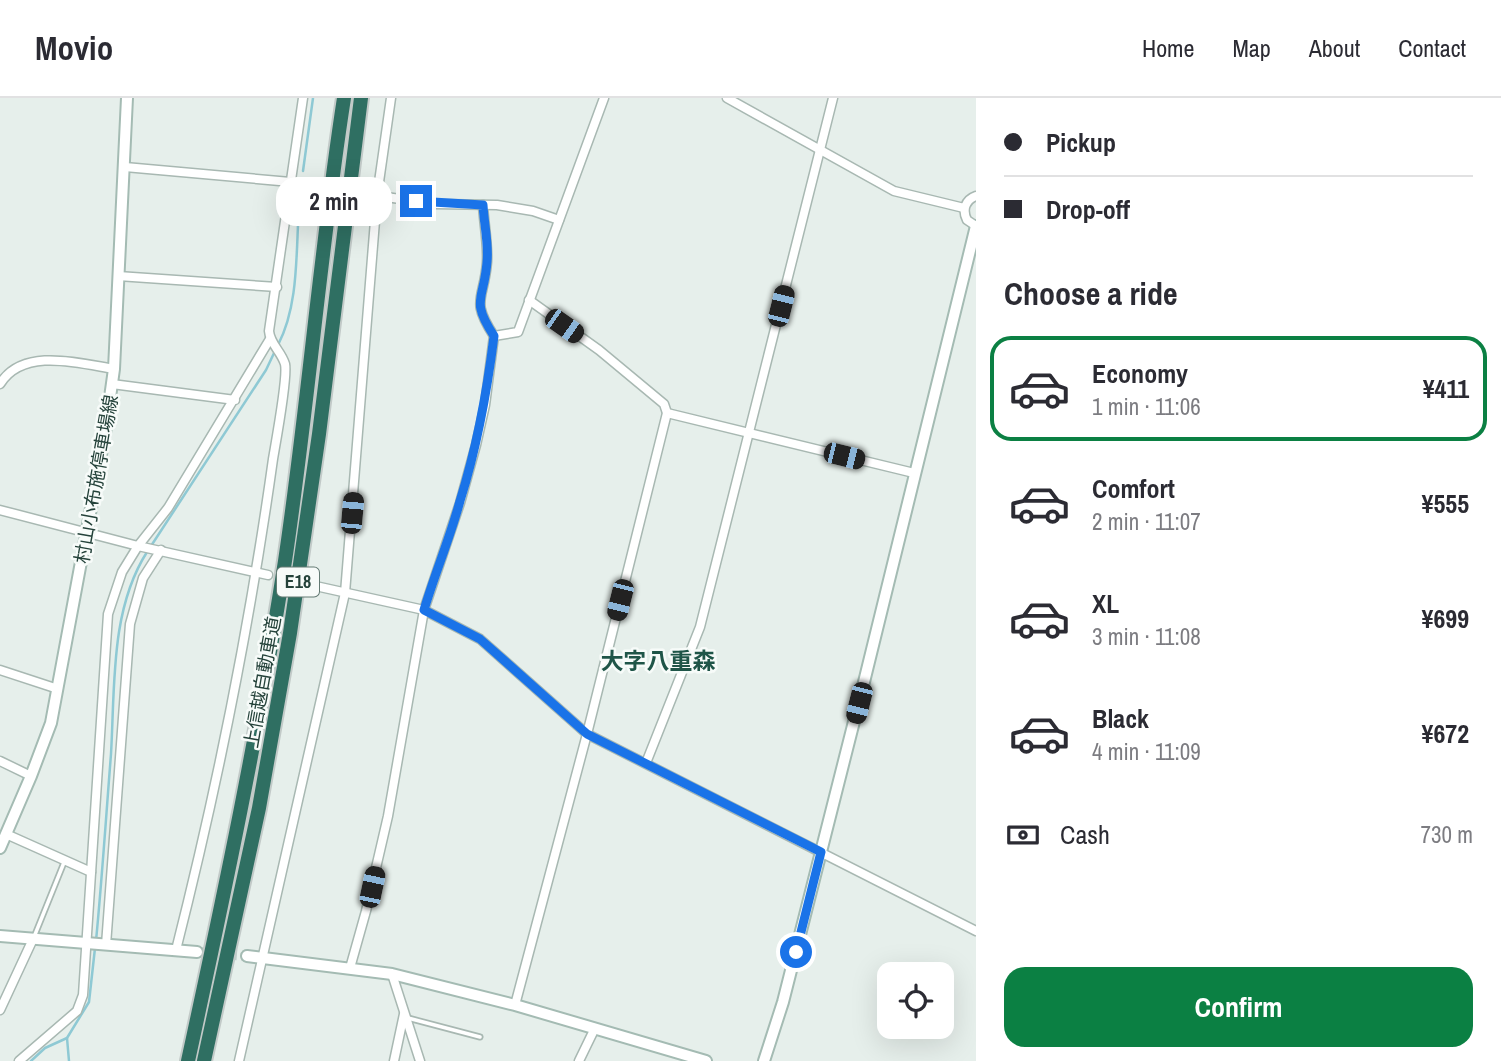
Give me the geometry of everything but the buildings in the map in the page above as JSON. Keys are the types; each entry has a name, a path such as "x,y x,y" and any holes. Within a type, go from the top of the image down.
{"highway":[{"name":"上信越自動車道","path":"188,1061 240,817 274,630 304,422 344,98"},
{"name":"上信越自動車道","path":"204,1061 259,808 290,633 319,434 361,98"}],"street":[{"name":"村山小布施停車場線","path":"0,848 51,723 87,533 114,369 127,98"},
{"path":"19,1061 77,1011 83,996 108,614 122,572 168,508 271,341 303,98"},
{"path":"239,1061 345,593 377,196 391,98"},
{"path":"494,336 518,332 604,98"},
{"path":"646,763 700,627 833,98"},
{"path":"732,99 894,191 964,208"},
{"path":"125,167 313,184"},
{"path":"365,194 435,204 497,205 533,211 559,220"},
{"path":"764,1061 783,1002 866,678 976,226 967,220 964,208 968,201 976,196"},
{"path":"350,968 388,816 424,610 460,503 485,405 494,336 481,315 480,300 487,261 483,205"},
{"path":"118,276 277,287"},
{"path":"515,1004 587,734 667,413 664,404 608,358 528,300"},
{"path":"176,950 204,842 255,572 285,364 271,341"},
{"path":"0,384 3,374 29,362 69,362 114,369"},
{"path":"112,384 235,400"},
{"path":"667,413 914,473"},
{"path":"0,510 268,575"},
{"path":"106,944 130,624 143,578 159,550"},
{"path":"311,585 424,610 480,639 587,734 976,931"},
{"path":"0,670 58,690"},
{"path":"0,761 31,776"},
{"path":"6,834 91,872"},
{"path":"0,936 197,952"},
{"path":"0,1010 33,939"},
{"path":"247,956 392,974 515,1004 706,1061"},
{"path":"392,974 420,1061"},
{"path":"394,1061 405,1014"},
{"path":"579,1061 595,1028"}],"lane":[{"path":"33,939 65,860"},
{"path":"405,1014 480,1037"}],"waterway":[{"path":"303,171 313,98"},
{"path":"278,345 294,291 300,194"},
{"path":"151,546 266,370 275,351"},
{"path":"96,941 120,624 126,599 147,552"},
{"path":"31,1061 45,1048 67,1038 89,1002 95,948"},
{"path":"67,1038 69,1061"}],"tunnel":[{"path":"313,184 365,194"},
{"path":"197,952 247,956"}],"district":[{"name":"大字八重森","path":"658,661"}],"route":[{"path":"416,201 483,205 487,261 480,300 481,315 494,336 485,405 475,445 460,503 424,610 480,639 587,734 821,852 796,952"}]}
